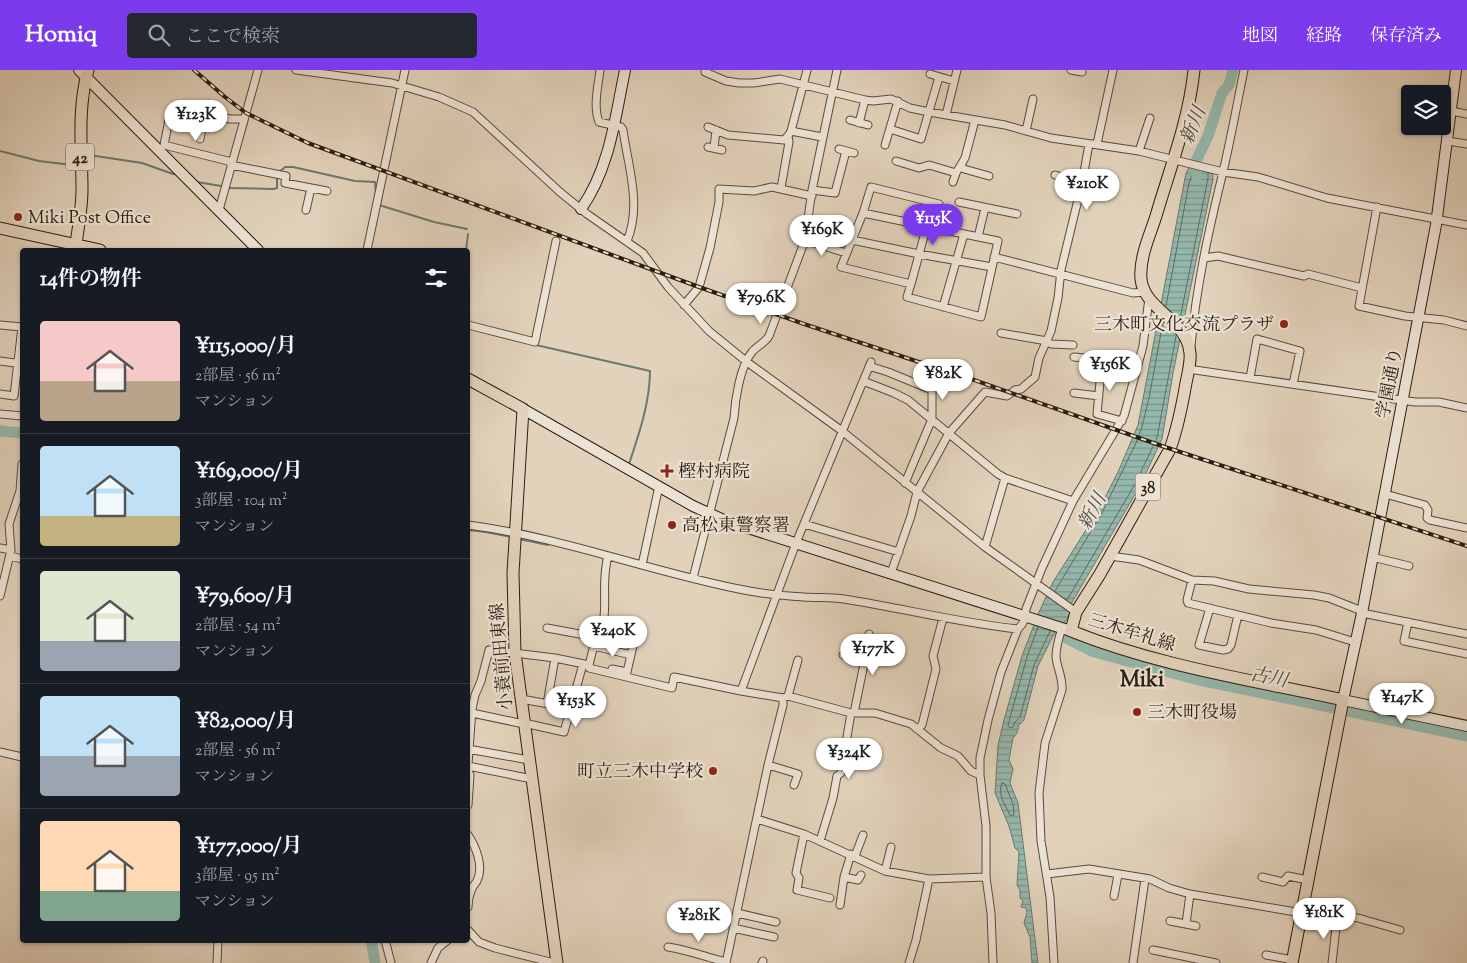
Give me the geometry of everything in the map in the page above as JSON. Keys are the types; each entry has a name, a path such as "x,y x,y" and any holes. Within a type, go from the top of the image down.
{"main road":[{"path":"1150,299 1141,279 1144,256 1178,160 1192,97 1194,70"},
{"name":"42","path":"76,245 82,192 81,123 85,72"},
{"path":"0,228 63,246 76,245 90,248"},
{"name":"三木牟礼線","path":"1150,299 1183,333 1188,343 1190,354 1177,429 1170,448 1110,556 1064,629 1117,648 1162,661 1343,700"},
{"path":"470,380 523,409"},
{"name":"小蓑前田東線","path":"523,409 514,533 515,652 556,963"},
{"path":"1292,961 1343,700"}],"street":[{"path":"218,210 258,70"},
{"path":"296,70 392,83 439,96 473,112 561,193 643,253 684,306 709,331 747,362 842,431 986,547 1074,611"},
{"path":"367,248 405,70"},
{"path":"600,70 596,107 599,122 621,127 623,130 632,188 634,216 632,230 627,241"},
{"path":"581,209 591,195 605,164 625,70"},
{"path":"705,70 705,72 726,81 754,83 780,79 865,100 891,99 910,108 1005,125 1051,138 1139,151 1223,172 1258,177 1311,194 1467,224"},
{"path":"781,188 790,133 807,70"},
{"path":"693,578 734,418 736,396 747,362 752,352 766,341 769,336 805,240 822,137 837,70"},
{"path":"946,115 957,70"},
{"path":"1072,70 1082,72"},
{"path":"1097,144 1112,70"},
{"path":"1190,354 1204,258 1244,70"},
{"name":"学園通り","path":"1451,111 1456,70"},
{"path":"85,72 162,148 218,210 256,248"},
{"path":"930,74 964,82"},
{"path":"890,129 921,139 939,77"},
{"path":"1026,131 1033,99"},
{"path":"858,123 865,100"},
{"path":"885,145 898,101"},
{"path":"1451,111 1467,114"},
{"path":"200,140 205,113 230,119 244,119"},
{"path":"162,148 170,115"},
{"path":"1139,151 1150,118"},
{"path":"850,120 868,125"},
{"path":"953,182 956,172 965,158 975,120"},
{"path":"708,127 728,135 784,140 790,133"},
{"path":"716,130 711,148 722,150"},
{"path":"790,133 822,137"},
{"name":"学園通り","path":"1343,700 1362,612 1437,219 1448,135"},
{"path":"1447,141 1467,144"},
{"path":"891,573 911,516 917,492 949,433 985,392 1007,396 1015,390 1021,389 1035,377 1040,358 1051,331 1089,144"},
{"path":"162,148 286,176 285,183 326,191"},
{"path":"684,306 699,287 710,248 719,202 719,189 754,191 765,188 781,188 812,193 835,193 843,150 854,153"},
{"path":"896,161 919,168 930,162 956,172"},
{"path":"961,166 964,169 989,176"},
{"path":"1055,175 1082,183"},
{"path":"863,213 927,226 978,237 998,240 980,317 907,297 911,284 927,226 936,203 871,187 863,213 841,267 911,284"},
{"path":"306,210 310,188"},
{"path":"959,202 1017,214"},
{"path":"978,237 985,208"},
{"path":"1377,208 1359,306 1418,318 1444,320 1467,326"},
{"path":"945,230 948,219"},
{"path":"943,307 964,234"},
{"path":"805,240 846,253"},
{"path":"852,240 992,267"},
{"path":"470,326 535,342 556,241"},
{"path":"1204,258 1218,256 1304,276 1308,274 1362,288"},
{"path":"993,963 991,913 986,877 986,826 980,775 980,758 988,720 1001,672 1018,629 1023,624 1026,609 1036,583 1073,501 1122,421 1143,346 1150,299 994,258"},
{"path":"0,325 20,327"},
{"path":"1001,332 1047,341 1051,344 1073,345"},
{"path":"1250,378 1257,340 1300,351 1293,384"},
{"path":"1074,356 1127,362"},
{"path":"1102,360 1097,414 1122,421"},
{"path":"0,361 20,363 14,396 0,394"},
{"path":"741,691 796,543 870,364 932,390 932,419 905,483"},
{"path":"1188,369 1403,400 1439,402 1467,408"},
{"path":"863,381 908,400 1005,478 1073,501"},
{"path":"1074,394 1099,396"},
{"path":"523,409 659,486 726,521 1064,629 1058,641 1056,657 1062,690 1045,743 1040,784 1040,841 1051,905 1054,962 1062,963"},
{"path":"0,414 20,416"},
{"path":"986,547 1005,478"},
{"path":"642,565 659,486"},
{"path":"0,596 10,553 9,524 20,491"},
{"path":"1385,494 1425,505 1428,510 1427,518 1430,520 1467,528"},
{"path":"804,524 899,552"},
{"path":"470,525 583,548 608,557 744,590 778,595 848,599 980,625 1018,629"},
{"path":"0,548 20,558"},
{"path":"1110,556 1139,560 1192,580 1214,580 1249,589 1314,595 1329,598 1362,612 1467,634"},
{"path":"472,713 564,732 599,633 604,609 604,577 608,557"},
{"path":"1372,557 1408,566"},
{"path":"1192,580 1188,602 1272,623 1316,630 1355,642"},
{"path":"1210,608 1199,645 1223,650 1228,649 1231,645 1238,615"},
{"path":"917,729 922,725 936,670 933,656 943,618"},
{"path":"1408,622 1404,641 1467,654"},
{"path":"547,628 596,637"},
{"path":"820,840 833,798 837,776 841,773 864,664 862,660 869,634"},
{"path":"594,646 631,655"},
{"path":"470,731 475,695 481,682 489,650 555,658 627,672 633,646"},
{"path":"843,655 862,660"},
{"path":"547,704 555,658"},
{"path":"668,947 687,950 704,957 726,962 768,766 783,704 798,660"},
{"path":"587,664 589,668 672,688 674,678 741,691 785,697 853,713 875,713 911,724 941,748 958,756 971,770 980,775"},
{"path":"520,699 571,708"},
{"path":"1343,700 1467,726"},
{"path":"470,749 529,760"},
{"path":"0,752 20,757"},
{"path":"470,765 532,779"},
{"path":"768,766 798,774 794,785"},
{"path":"757,819 820,840 885,871 929,879 986,877"},
{"path":"804,834 796,873 799,878 797,890 830,898"},
{"path":"840,905 844,877 862,835"},
{"path":"470,838 478,854 479,871 477,881 470,885"},
{"path":"885,871 891,847"},
{"path":"1047,874 1089,869 1145,879 1190,894 1338,919"},
{"path":"1114,896 1118,875"},
{"path":"844,877 858,880 860,876"},
{"path":"1262,877 1283,882 1288,876 1308,880"},
{"path":"909,963 929,879"},
{"path":"1134,963 1145,879"},
{"path":"1186,924 1190,894"},
{"path":"737,913 776,922"},
{"path":"1332,963 1338,916 1358,918 1400,930"},
{"path":"1170,921 1196,926"},
{"path":"733,928 774,937"},
{"path":"470,932 479,942 495,948 556,963"},
{"path":"216,963 218,943"},
{"path":"386,943 391,963"},
{"path":"431,963 438,948 444,943"},
{"path":"1153,950 1216,963"},
{"path":"1266,955 1292,961"}],"water":[{"path":"1192,162 1212,167 1213,179 1173,373 1162,439 1140,486 1071,604 1073,608 1065,622 1059,624 1038,666 1024,720 1019,725 1017,733 1013,738 1009,760 1013,769 1010,783 1018,803 1038,963 1032,963 1030,937 1024,923 1027,912 1026,908 1021,907 1023,901 1020,898 1020,890 1017,885 1019,852 1015,848 1009,826 995,793 998,745 1022,656 1039,612 1053,582 1098,511 1118,472 1138,425 1186,173"}],"waterway":[{"name":"新川","path":"1197,176 1195,163 1208,136 1222,93 1229,85 1233,70"},
{"path":"0,151 39,161 72,165"},
{"path":"89,155 142,163 177,174"},
{"path":"279,172 285,167 293,167 355,181 375,182 376,193"},
{"path":"189,174 197,182 221,186"},
{"path":"229,188 274,189 277,188 277,179"},
{"path":"379,205 434,222 467,229"},
{"path":"466,248 468,234"},
{"path":"536,345 650,371 646,406 629,464"},
{"path":"0,431 20,433"},
{"path":"470,530 512,537"},
{"path":"519,539 548,545"},
{"name":"古川","path":"1068,639 1094,652 1195,679 1467,736"},
{"path":"372,943 375,963"}],"railway":[{"path":"194,70 246,113 308,143 699,287 928,365"},
{"path":"923,362 1162,446 1467,546"}],"place":[{"name":"Miki Post Office","path":"18,217"},
{"name":"三木町文化交流プラザ","path":"1284,324"},
{"name":"樫村病院","path":"667,471"},
{"name":"高松東警察署","path":"672,525"},
{"name":"三木町役場","path":"1137,712"},
{"name":"町立三木中学校","path":"713,771"}],"district":[{"name":"Miki","path":"1142,678"}]}
